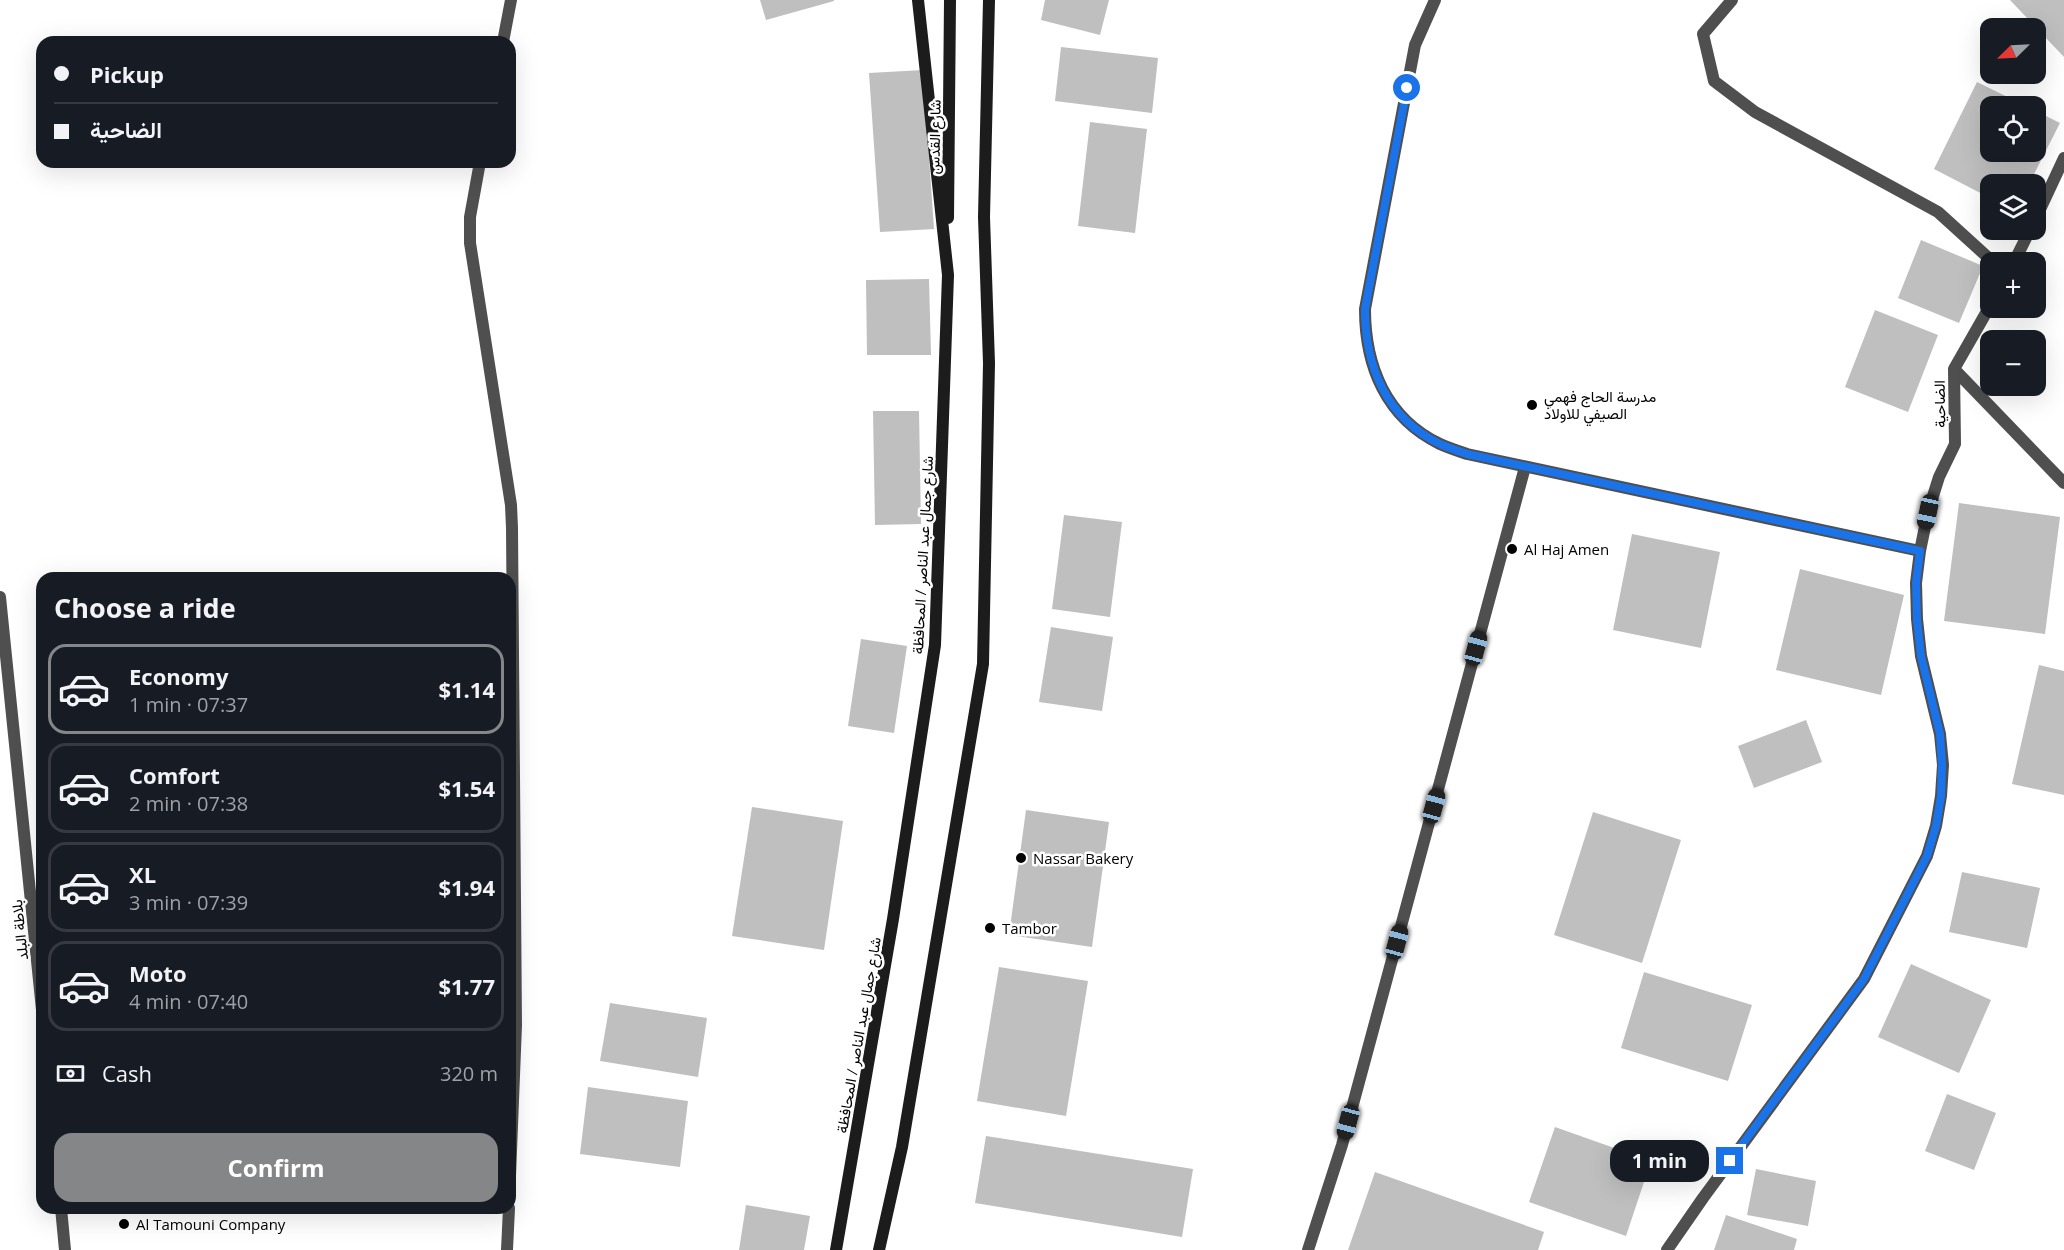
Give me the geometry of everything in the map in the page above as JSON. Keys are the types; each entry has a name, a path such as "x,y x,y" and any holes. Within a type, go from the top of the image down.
{"main road":[{"name":"شارع جمال عبد الناصر / المحافظة","path":"836,1250 893,919 935,645 948,275 918,0"},
{"name":"شارع القدس","path":"948,275 950,0"},
{"path":"879,1250 902,1147 982,664 989,363 984,217 989,0"}],"street":[{"path":"504,36 511,0"},
{"path":"1435,0 1415,45 1365,309 1365,332 1376,378 1402,417 1420,432 1440,444 1467,454 1920,551"},
{"path":"1732,0 1703,34 1714,81 1755,112 1938,212 1982,252"},
{"path":"2046,197 2064,159"},
{"path":"479,168 470,217 470,243 511,506 512,572"},
{"name":"الضاحية","path":"1667,1250 1864,979 1927,856 1938,816 1942,765 1940,734 1921,656 1916,583 1920,551 1931,503 1939,477 1955,444 1954,369 1983,318"},
{"path":"1954,369 2064,483"},
{"path":"1308,1250 1342,1145 1525,467"},
{"name":"بلاطة البلد","path":"0,597 36,951"},
{"path":"62,1214 66,1250"},
{"path":"507,1250 509,1214"}],"building":[{"path":"760,0 834,0 834,1 766,20"},
{"path":"1045,0 1109,0 1100,35 1041,20"},
{"path":"2010,0 2064,0 2064,57 2046,38 2046,18 2027,18"},
{"path":"1061,47 1158,58 1152,113 1055,101"},
{"path":"923,70 934,229 880,232 869,73"},
{"path":"1977,82 2006,96 1980,96 1980,162 2040,162 2034,174 1980,174 1980,193 1934,169"},
{"path":"2046,116 2060,123 2046,151"},
{"path":"1090,122 1147,129 1135,233 1078,226"},
{"path":"1921,240 1980,265 1980,273 1959,323 1898,298"},
{"path":"929,279 931,355 867,355 866,280"},
{"path":"1875,310 1938,335 1908,412 1845,387"},
{"path":"873,411 919,411 921,524 875,525"},
{"path":"1959,503 2060,517 2045,634 1944,621"},
{"path":"1064,515 1122,522 1110,617 1052,609"},
{"path":"1632,534 1720,552 1701,648 1613,630"},
{"path":"1800,569 1904,595 1881,695 1776,670"},
{"path":"1051,627 1113,637 1102,711 1039,702"},
{"path":"861,639 907,646 894,733 848,726"},
{"path":"2039,665 2064,671 2064,795 2012,784"},
{"path":"1806,720 1822,762 1754,788 1738,746"},
{"path":"752,807 843,821 824,950 732,936"},
{"path":"1026,810 1109,822 1092,947 1009,935"},
{"path":"1593,812 1681,840 1642,963 1554,935"},
{"path":"1962,872 2040,888 2027,948 1949,932"},
{"path":"1911,964 1991,1000 1959,1073 1878,1037"},
{"path":"999,967 1088,981 1066,1116 977,1101"},
{"path":"1644,972 1752,1005 1728,1081 1621,1048"},
{"path":"610,1003 707,1018 698,1077 600,1061"},
{"path":"588,1087 688,1101 680,1167 580,1154"},
{"path":"1947,1094 1996,1113 1974,1170 1925,1151"},
{"path":"1555,1127 1651,1161 1626,1236 1529,1202"},
{"path":"986,1136 1193,1169 1182,1237 975,1203"},
{"path":"1756,1169 1816,1181 1808,1226 1747,1215"},
{"path":"1375,1172 1544,1232 1538,1250 1348,1250"},
{"path":"746,1205 810,1216 804,1250 739,1250"},
{"path":"1726,1215 1797,1239 1794,1250 1714,1250"}],"place":[{"name":"مدرسة الحاج فهمي الصيفي للاولاد","path":"1532,405"},
{"name":"Al Haj Amen","path":"1512,549"},
{"name":"Nassar Bakery","path":"1021,858"},
{"name":"Tambor","path":"990,928"},
{"name":"Al Tamouni Company","path":"124,1224"}],"route":[{"path":"1407,88 1365,309 1365,332 1376,378 1402,417 1420,432 1440,444 1467,454 1920,551 1916,583 1917,620 1921,656 1940,734 1942,765 1941,796 1936,826 1927,856 1864,979 1730,1161"}]}
